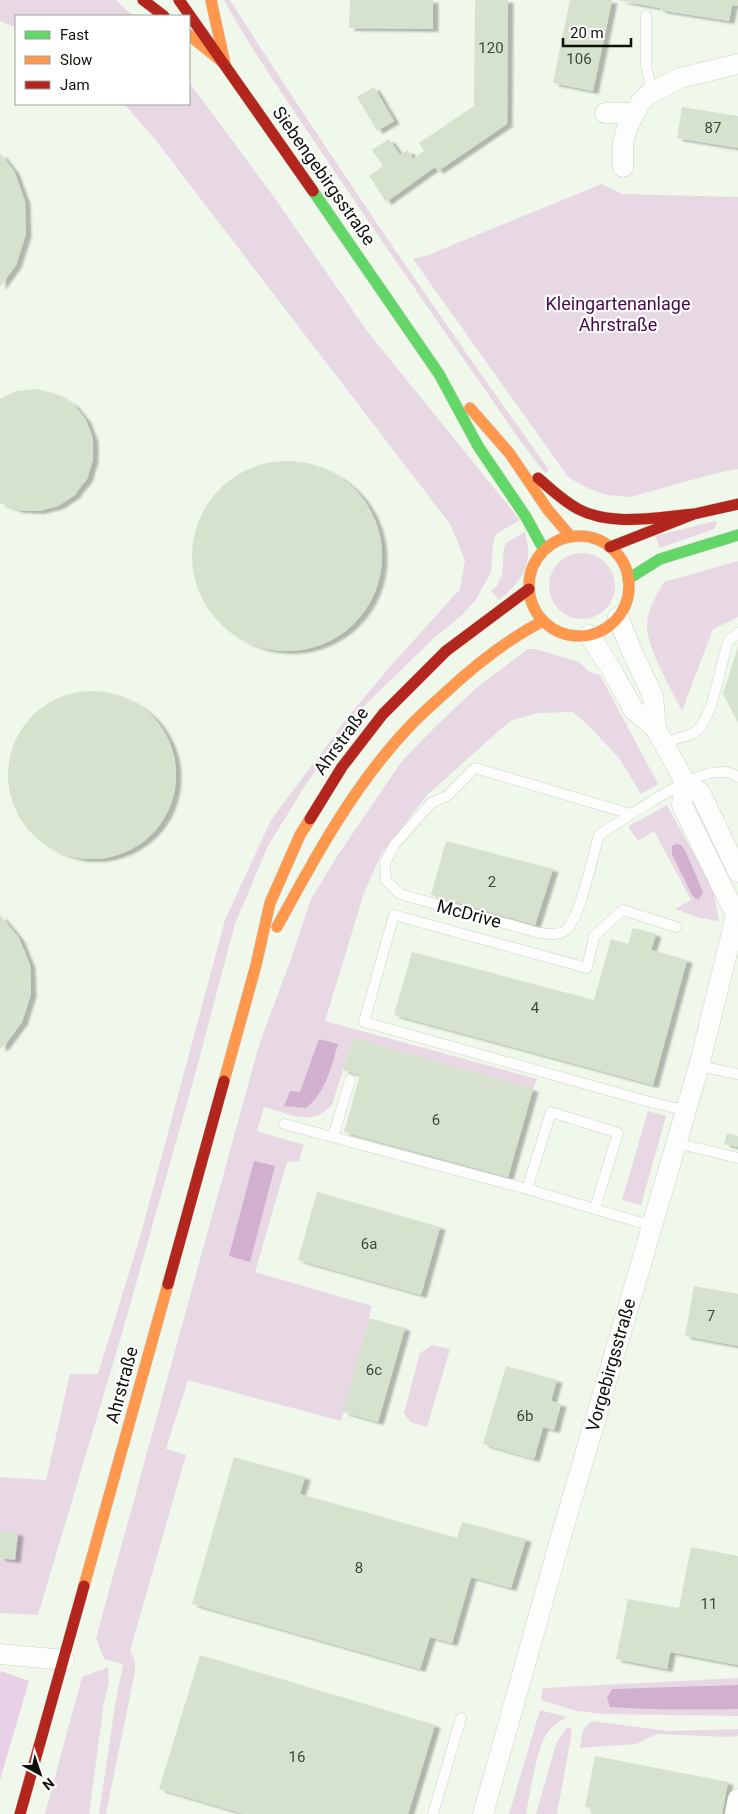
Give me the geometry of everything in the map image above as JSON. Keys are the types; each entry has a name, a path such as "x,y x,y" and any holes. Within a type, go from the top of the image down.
{"main road":[{"path":"144,0 163,15"},
{"name":"Siebengebirgsstraße","path":"179,0 190,15"},
{"path":"211,0 225,64"},
{"name":"Siebengebirgsstraße","path":"190,15 438,374 478,446 526,516 544,550"},
{"path":"190,36 225,64"},
{"name":"Siebengebirgsstraße","path":"438,374 510,454 548,510 571,537"},
{"path":"510,454 563,500 591,514 619,519 694,514"},
{"path":"610,547 694,514 738,504"},
{"path":"628,579 660,559 738,535"},
{"path":"581,536 597,540 610,547 624,565 628,579 628,591 624,606 618,617 605,628 589,635 577,636 559,632 543,621 531,601 529,590 531,571 536,560 544,550 556,542 571,537 581,536"},
{"name":"Ahrstraße","path":"20,1814 256,965 270,903 300,835 342,766 383,714 446,651 529,590"},
{"name":"Ahrstraße","path":"256,965 323,843 361,785 404,732 467,671 518,633 543,621"}],"street":[{"path":"623,167 623,142 627,128 640,103 652,92 680,78 738,64"},
{"path":"605,113 635,112"},
{"path":"618,617 653,696 660,736"},
{"path":"589,635 610,666 633,709 660,736 686,782 700,792 738,872"},
{"name":"Vorgebirgsstraße","path":"483,1814 562,1533 685,1110 700,1066 737,913 682,805 686,782"},
{"path":"0,1654 64,1660"},
{"path":"735,1814 738,1799"}],"lane":[{"path":"646,16 646,65 652,92"},
{"path":"660,736 692,734 701,727 711,707 728,641 738,632"},
{"name":"McDrive","path":"475,768 631,814 599,835 575,918 565,930 553,935 539,933 400,894 386,880 385,863 395,844 431,803 447,796 475,768"},
{"path":"631,814 686,782 712,772 732,772 738,777"},
{"path":"676,927 623,910 594,936 587,968 394,915 364,1022 650,1102 685,1110"},
{"path":"700,1066 738,1074"},
{"path":"334,1137 350,1080"},
{"path":"527,1189 551,1112 618,1132 595,1208"},
{"path":"284,1124 527,1189 652,1226"},
{"path":"676,1143 738,1158"},
{"path":"433,1814 461,1718"}],"green space":[{"path":"0,0 116,0 132,15 15,15 15,28 0,21"},
{"path":"224,0 230,0 386,237 549,470 545,473 524,446 358,206 264,66"},
{"path":"190,83 279,204 367,331 520,520 496,534 493,544 491,572 475,601 355,715 306,784 268,846 235,924 123,1330 38,1615 0,1613 0,1477 46,1480 70,1374 98,1374 140,1237 225,920 271,820 351,713 460,589 465,560 450,524 154,138 125,105 190,105"},
{"name":"Kleingartenanlage Ahrstraße","path":"602,184 622,194 738,197 738,469 630,497 607,495 569,478 413,259 428,255"},
{"path":"715,521 717,523 714,529 660,548 655,536"},
{"path":"525,532 528,553 524,570 514,586 499,600 491,591 497,586 502,574 504,548 506,543"},
{"path":"575,553 589,553 601,558 610,567 615,579 613,599 606,610 589,619 575,619 563,614 554,605 549,593 549,579 554,567 563,558"},
{"path":"738,561 738,617 713,629 682,711 660,668 651,645 647,619 651,608 664,582"},
{"path":"528,649 535,649 579,662 589,672 600,675 658,784 641,794 619,758 573,712 538,713 510,721 427,795 381,855 364,893 325,1021 537,1079 533,1089 353,1038 332,1105 324,1112 316,1116 300,1117 264,1107 257,1131 304,1145 299,1161 287,1162 255,1272 372,1306 341,1421 188,1380 166,1449 186,1455 130,1651 135,1661 135,1671 106,1814 99,1814 123,1664 104,1659 96,1638 259,1045 311,899 338,855 402,761 475,689"},
{"path":"667,805 713,889 719,921 700,918 675,909 691,900 654,831 638,841 628,826"},
{"path":"648,1111 666,1116 641,1205 622,1200"},
{"path":"432,1345 450,1349 427,1427 410,1422 404,1413 420,1353"},
{"path":"108,1667 109,1683 104,1702 89,1814 45,1814 82,1677"},
{"path":"738,1678 738,1716 604,1714 577,1711 541,1700 543,1688"},
{"path":"540,1710 567,1717 550,1730 542,1742 526,1814 509,1814"},
{"path":"592,1721 667,1731 738,1729 738,1736 657,1734 636,1744 580,1748 584,1729"},
{"path":"566,1728 570,1728 572,1732 557,1814 536,1814 556,1744"}],"shaded area":[{"path":"676,844 681,845 685,850 703,892 699,899 692,895 672,854 672,846"},
{"path":"319,1039 338,1044 323,1087 313,1102 306,1108 284,1106 290,1091 300,1092"},
{"path":"254,1161 275,1166 250,1262 229,1256"},
{"path":"1,1671 29,1681 0,1780 0,1674"},
{"path":"738,1685 738,1709 674,1710 610,1707 607,1698 612,1689"}],"building":[{"path":"350,0 433,0 433,29 349,28"},
{"path":"475,0 508,0 507,124 438,171 435,167 386,202 369,176 383,166 372,150 389,139 400,155 408,150 413,159 424,151 419,143 474,106"},
{"path":"570,0 612,0 593,91 553,83"},
{"path":"617,0 738,0 738,6 732,5 729,21 660,10 660,8"},
{"path":"374,87 394,121 377,131 357,97"},
{"path":"682,107 738,116 738,148 677,138"},
{"path":"0,153 14,171 25,201 26,234 16,265 0,287"},
{"path":"36,389 56,394 73,404 86,420 93,439 93,459 87,479 75,495 58,506 39,511 18,510 0,503 0,399 16,391"},
{"path":"278,461 296,461 315,465 332,472 347,482 361,496 371,511 378,528 382,556 378,584 371,601 361,616 347,630 332,640 315,647 296,651 278,651 259,647 242,640 227,630 213,616 203,601 196,584 192,565 192,547 196,528 203,511 213,496 227,482 242,472 259,465"},
{"path":"738,646 738,723 723,694"},
{"path":"84,691 100,691 132,701 157,722 170,743 176,775 170,807 162,822 145,840 124,853 100,859 84,859 60,853 45,845 22,822 14,807 8,783 8,767 14,743 22,728 45,705 60,697"},
{"path":"446,841 553,869 535,925 431,895"},
{"path":"0,915 19,938 30,965 31,994 22,1022 0,1049"},
{"path":"633,928 656,934 651,950 687,960 653,1085 394,1015 412,952 594,1000 611,939 628,944"},
{"path":"353,1038 533,1089 508,1177 344,1132 360,1075 343,1070"},
{"path":"727,1133 738,1136 738,1147 724,1144"},
{"path":"317,1192 440,1227 421,1295 298,1260"},
{"path":"694,1286 738,1294 738,1346 685,1336"},
{"path":"369,1318 405,1328 378,1422 343,1412"},
{"path":"506,1366 557,1380 551,1401 561,1404 554,1430 543,1427 534,1459 483,1444"},
{"path":"234,1457 305,1477 300,1494 457,1538 462,1522 526,1539 511,1588 471,1577 452,1643 430,1637 420,1669 192,1604"},
{"path":"0,1531 18,1533 15,1560 0,1558"},
{"path":"691,1547 738,1556 738,1665 670,1652 667,1669 616,1659 628,1599 679,1608"},
{"path":"200,1655 435,1725 408,1814 244,1814 159,1789"},
{"path":"595,1756 728,1782 722,1814 591,1814 592,1808 585,1807"}],"traffic: fast":[{"path":"313,191 439,374 478,446 526,517 544,550"},
{"path":"628,579 660,559 738,535"}],"traffic: slow":[{"path":"211,0 225,64"},
{"path":"190,36 225,64"},
{"path":"470,408 510,454 548,510 571,537"},
{"path":"579,536 598,540 614,551 625,567 629,586 625,605 614,621 598,632 579,636 560,632 544,621 533,605 529,586 533,567 544,551 560,540 579,536"},
{"path":"277,927 337,822 389,749 418,718 468,673 491,654 529,628 543,621"},
{"path":"224,1081 256,965 270,903 300,835 310,819"},
{"path":"84,1586 168,1284"}],"traffic: jam":[{"path":"143,0 163,15"},
{"path":"179,0 190,15"},
{"path":"190,16 313,191"},
{"path":"538,478 557,495 591,515 605,518 635,519 694,514"},
{"path":"610,547 694,514 738,504"},
{"path":"310,819 342,767 383,714 446,651 529,589"},
{"path":"168,1284 224,1081"},
{"path":"20,1814 84,1586"}]}
